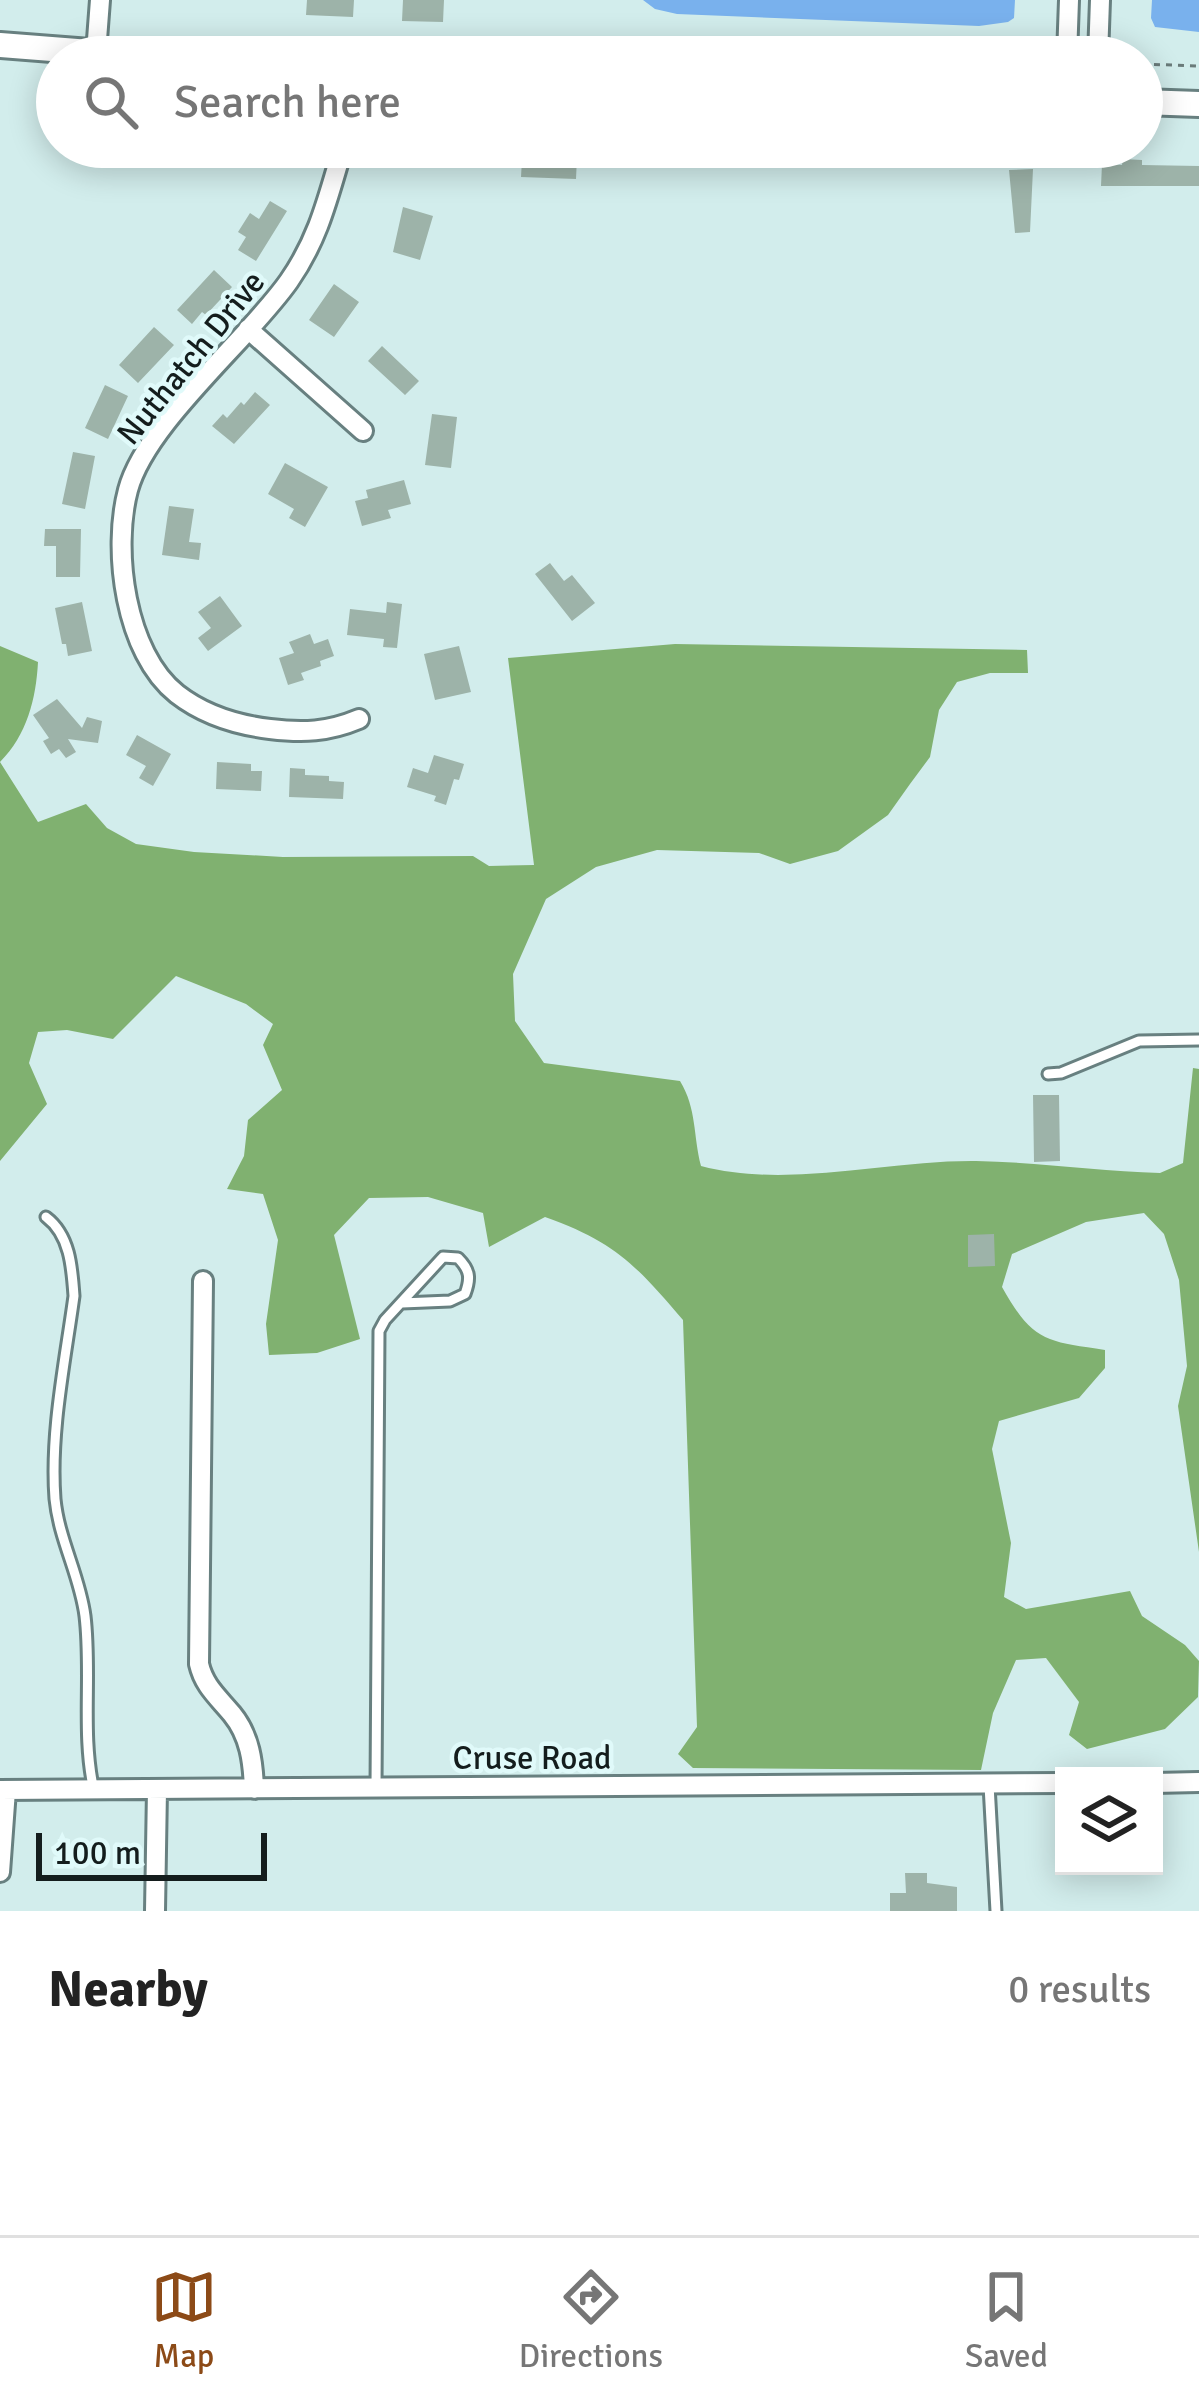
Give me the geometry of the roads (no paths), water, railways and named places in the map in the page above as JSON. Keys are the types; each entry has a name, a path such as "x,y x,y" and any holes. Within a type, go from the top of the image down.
{"street":[{"path":"97,36 100,0"},
{"path":"1068,36 1069,0"},
{"path":"1099,36 1100,0"},
{"path":"0,45 36,48"},
{"path":"1163,103 1199,104"},
{"name":"Nuthatch Drive","path":"337,168 317,238 286,286 156,437 128,486 122,581 146,653 173,691 207,713 257,728 301,733 334,729 359,719"},
{"path":"248,329 363,431"},
{"path":"202,1281 199,1664 202,1679 245,1735 254,1790"},
{"path":"1163,1783 1199,1782"},
{"name":"Cruse Road","path":"3,1790 1055,1783"},
{"path":"0,1872 3,1790"},
{"path":"154,1911 157,1790"}],"lane":[{"path":"1048,1074 1139,1041 1199,1040"},
{"path":"46,1216 59,1227 74,1296 55,1458 55,1500 85,1616 87,1759 94,1792"},
{"path":"376,1788 378,1346 385,1320 443,1256 458,1258 469,1268 465,1294 451,1301 402,1303"},
{"path":"989,1784 996,1911"}],"water":[{"path":"643,0 1015,0 1014,18 979,26 677,14 655,9"},
{"path":"1152,0 1199,0 1199,32 1155,27"}]}
